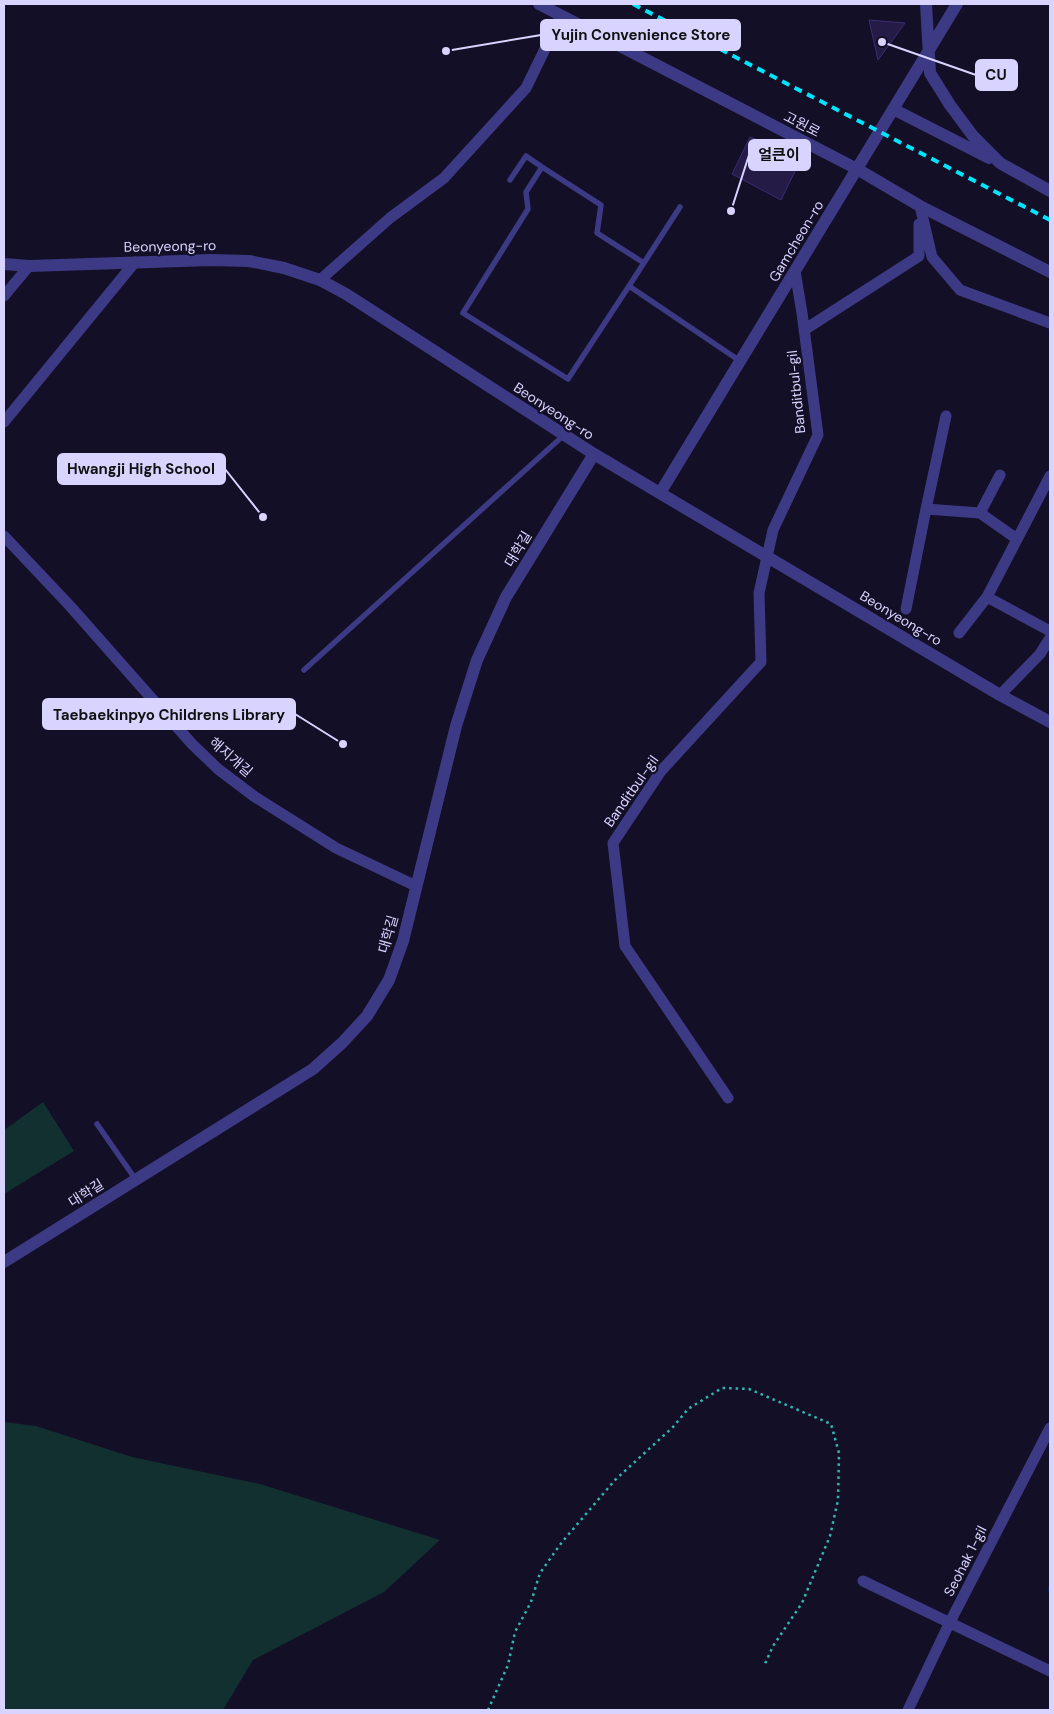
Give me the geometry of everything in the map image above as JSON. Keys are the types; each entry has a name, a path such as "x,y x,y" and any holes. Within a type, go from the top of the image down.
{"street":[{"name":"고원로","path":"539,4 857,169 920,206 1050,272"},
{"path":"926,4 930,73 973,136 1000,163"},
{"name":"Gamcheon-ro","path":"660,493 957,4"},
{"path":"320,280 390,218 444,178 463,158 526,88 561,16"},
{"path":"893,109 1050,190"},
{"path":"920,206 932,257 960,290 1050,324"},
{"name":"Banditbul-gil","path":"804,330 919,256 920,206"},
{"name":"Beonyeong-ro","path":"4,264 29,266 211,260 249,261 284,268 320,280 346,294 594,454 1000,695 1050,722"},
{"path":"4,422 135,262"},
{"path":"4,296 29,266"},
{"name":"Banditbul-gil","path":"728,1098 625,946 613,843 661,771 761,662 759,593 773,530 818,435 795,271"},
{"path":"906,609 946,416"},
{"name":"대학길","path":"4,1262 313,1069 342,1043 367,1016 389,980 403,941 456,726 477,660 506,597 594,454"},
{"path":"980,513 1000,475"},
{"path":"959,633 987,597 1050,476"},
{"path":"926,509 980,513 1017,539"},
{"name":"해지개길","path":"4,536 70,606 192,744 218,769 255,797 336,848 416,886"},
{"path":"987,597 1050,631"},
{"path":"1000,695 1040,654 1050,638"},
{"path":"1040,654 1050,661"},
{"name":"Seohak 1-gil","path":"908,1710 949,1624 1050,1428"},
{"path":"863,1581 1050,1671"}],"lane":[{"path":"510,180 526,156 601,205 597,233 644,263"},
{"path":"542,167 526,192 528,209 462,313 568,379 680,207"},
{"path":"629,286 740,361"},
{"path":"304,670 564,435"},
{"path":"97,1124 136,1180"}],"path":[{"path":"488,1710 508,1665 515,1632 531,1602 540,1573 562,1542 615,1480 673,1428 688,1409 722,1388 749,1389 831,1424 839,1453 838,1500 830,1536 802,1603 773,1646 764,1666"}],"green space":[{"path":"43,1102 74,1151 4,1194 4,1130"},
{"path":"4,1422 36,1426 132,1457 260,1484 440,1540 384,1592 253,1660 223,1710 4,1710"}],"building":[{"path":"869,20 905,23 878,60"},
{"path":"750,137 802,157 781,200 732,174"}],"railway":[{"path":"633,4 1050,220"}],"place":[{"name":"CU","path":"882,42"},
{"name":"Yujin Convenience Store","path":"446,51"},
{"name":"얼큰이","path":"731,211"},
{"name":"Hwangji High School","path":"263,517"},
{"name":"Taebaekinpyo Childrens Library","path":"343,744"}]}
